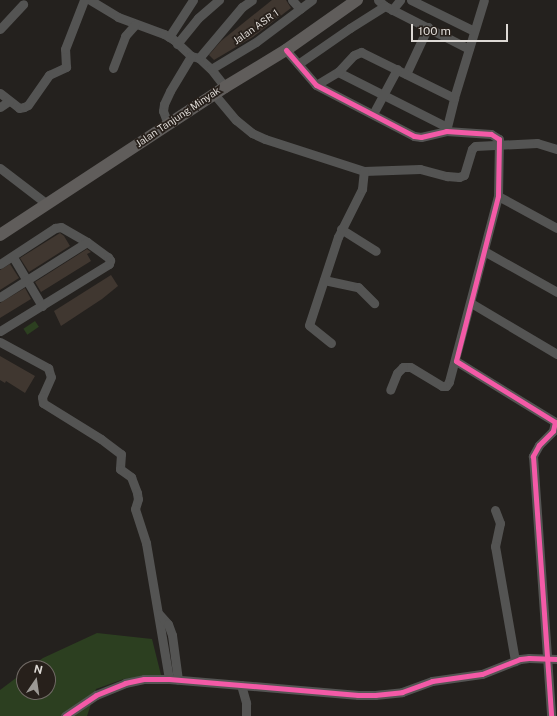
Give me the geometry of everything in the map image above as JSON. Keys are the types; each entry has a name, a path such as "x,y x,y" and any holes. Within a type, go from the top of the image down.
{"main road":[{"name":"Jalan Tanjung Minyak","path":"0,235 214,94 286,50 357,0"}],"street":[{"path":"0,94 19,108 28,105 49,75 66,67 65,49 84,0"},
{"path":"90,0 118,17 135,25 169,37 211,69 225,87"},
{"path":"169,37 193,0"},
{"path":"177,44 198,18 219,0"},
{"path":"168,124 163,111 164,104 170,91 195,57 242,7 252,0"},
{"path":"292,0 300,9"},
{"name":"Jalan ASR 1","path":"211,69 256,42 312,0"},
{"path":"378,0 388,8 469,49"},
{"path":"298,64 350,28 400,0"},
{"path":"411,0 474,31"},
{"path":"447,129 454,98 484,0"},
{"path":"0,29 24,4"},
{"path":"114,68 125,36 135,25"},
{"path":"406,74 428,28"},
{"path":"286,50 316,85 414,136 421,137 447,129"},
{"path":"316,85 338,72 354,55 361,52 454,98"},
{"path":"373,114 396,69"},
{"path":"338,72 447,129 490,134 499,139 498,196 449,382 446,386 442,386 410,367 403,366 397,373 390,390"},
{"path":"214,94 236,120 252,133 265,139 364,171 420,169 447,176 459,177 464,175 472,149 475,146 537,143 557,149"},
{"path":"0,107 10,101"},
{"path":"0,168 47,204"},
{"path":"332,343 320,332 311,328 309,325 342,229 362,190 364,171"},
{"path":"498,196 557,228"},
{"path":"0,264 55,228 61,227 87,242 110,260 109,264 0,332"},
{"path":"342,229 376,251"},
{"path":"0,297 87,242"},
{"path":"484,251 557,292"},
{"path":"13,256 42,306"},
{"path":"324,280 358,287 374,303"},
{"path":"470,303 557,354"},
{"path":"0,342 48,368 50,377 42,397 43,403 101,439 121,454 120,469 131,477 137,493 138,499 135,509 146,543 159,614 166,619 172,636 174,680"},
{"path":"456,360 556,421 553,431 539,445 533,456 552,659 551,716"},
{"path":"495,510 500,522 496,546 515,661"},
{"path":"65,716 96,695 125,683 144,679 375,695 402,692 432,681 482,674 515,661 529,658 552,659"},
{"path":"241,685 246,703 246,716"}],"green space":[{"path":"35,321 39,327 27,335 23,329"},
{"path":"97,633 152,639 161,675 124,679 96,689 87,716 0,716 0,690 16,678 16,700 56,700 56,660 40,660"}],"building":[{"path":"272,0 286,0 291,8 253,37 214,60 209,55 221,41"},
{"path":"60,233 64,236 70,246 29,272 20,258"},
{"path":"87,249 91,252 87,254 91,261 41,292 35,282"},
{"path":"10,264 19,278 0,290 0,270"},
{"path":"111,275 118,286 102,299 61,326 54,311"},
{"path":"25,288 31,299 0,318 0,303"},
{"path":"0,356 35,376 25,393 6,381 5,383 0,380"}],"cycle path":[{"path":"286,50 316,85 414,136 421,137 446,131 491,134 499,139 498,196 456,361 555,422 553,431 539,445 533,456 551,716"},
{"path":"65,716 96,695 125,683 144,679 169,679 358,695 375,695 402,692 432,681 482,674 520,659 557,659"}]}
